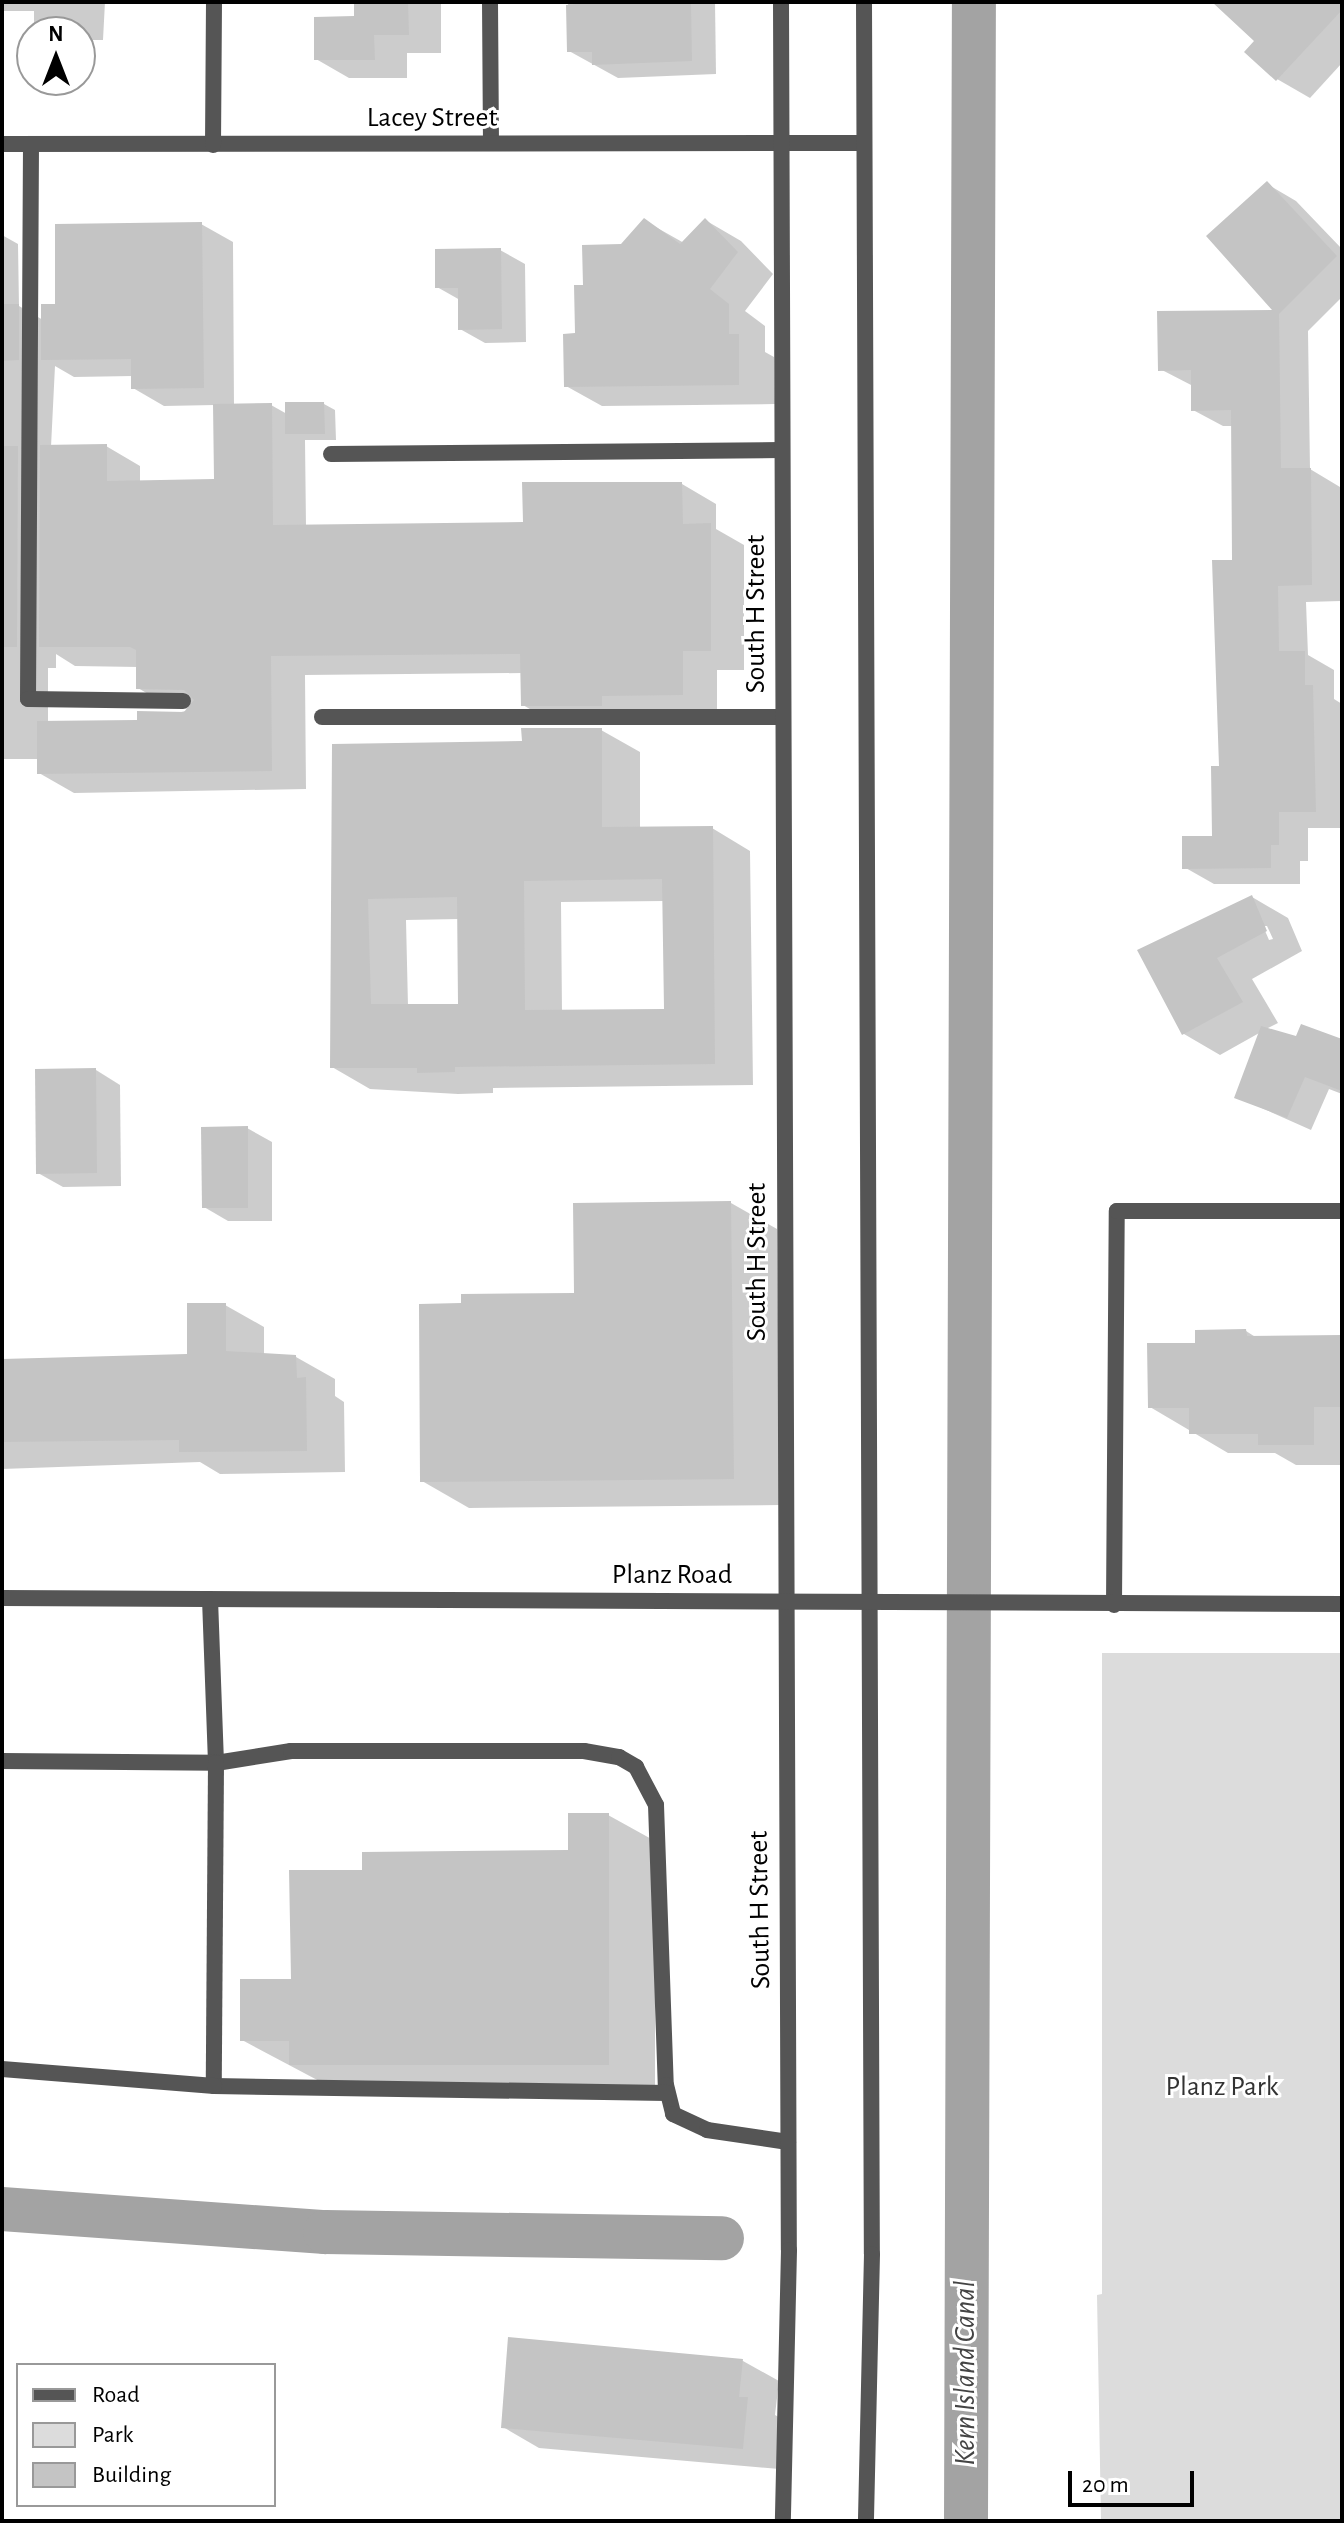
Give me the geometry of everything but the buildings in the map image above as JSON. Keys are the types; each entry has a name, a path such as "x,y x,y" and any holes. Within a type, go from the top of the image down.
{"street":[{"path":"213,145 214,2"},
{"path":"490,2 491,143"},
{"name":"South H Street","path":"781,2 783,1602 788,2142 783,2521"},
{"path":"864,2 872,2254 866,2521"},
{"name":"Lacey Street","path":"2,144 863,143"},
{"path":"31,144 28,699 183,701"},
{"path":"331,454 781,450"},
{"path":"322,717 782,717"},
{"path":"1114,1605 1117,1211 1342,1211"},
{"name":"Planz Road","path":"2,1598 869,1602 1038,1606 1342,1604"},
{"path":"210,1599 216,1763 214,2086"},
{"path":"2,1761 216,1763 291,1751 584,1751 619,1757 636,1767 656,1805 667,2093 673,2114 684,2122 788,2142"},
{"path":"2,2069 214,2086 667,2093"}],"green space":[{"name":"Planz Park","path":"1102,1653 1342,1653 1342,2521 1101,2521 1097,2295 1102,2294"}],"waterway":[{"name":"Kern Island Canal","path":"966,2521 974,2"},
{"path":"2,2209 325,2232 722,2238"}]}
